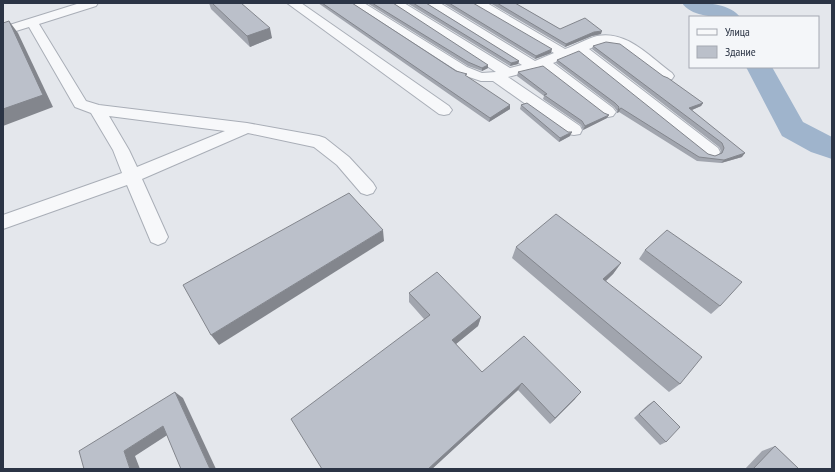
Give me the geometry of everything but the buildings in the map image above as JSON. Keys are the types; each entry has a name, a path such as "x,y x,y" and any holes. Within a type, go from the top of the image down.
{"lane":[{"path":"3,31 92,3"},
{"path":"293,3 444,110"},
{"path":"356,3 462,70 481,77 502,74 539,64 599,40 612,39 624,43 667,76"},
{"path":"396,3 502,74 574,130"},
{"path":"431,3 539,64 608,112"},
{"path":"478,3 564,54"},
{"path":"32,22 80,104 97,110 247,128 319,142 343,161 367,188"},
{"path":"580,48 712,152"},
{"path":"97,110 121,150 158,237"},
{"path":"3,222 132,176 247,128"}],"waterway":[{"path":"693,3 726,16"},
{"path":"760,68 792,129 822,145 832,148"}]}
